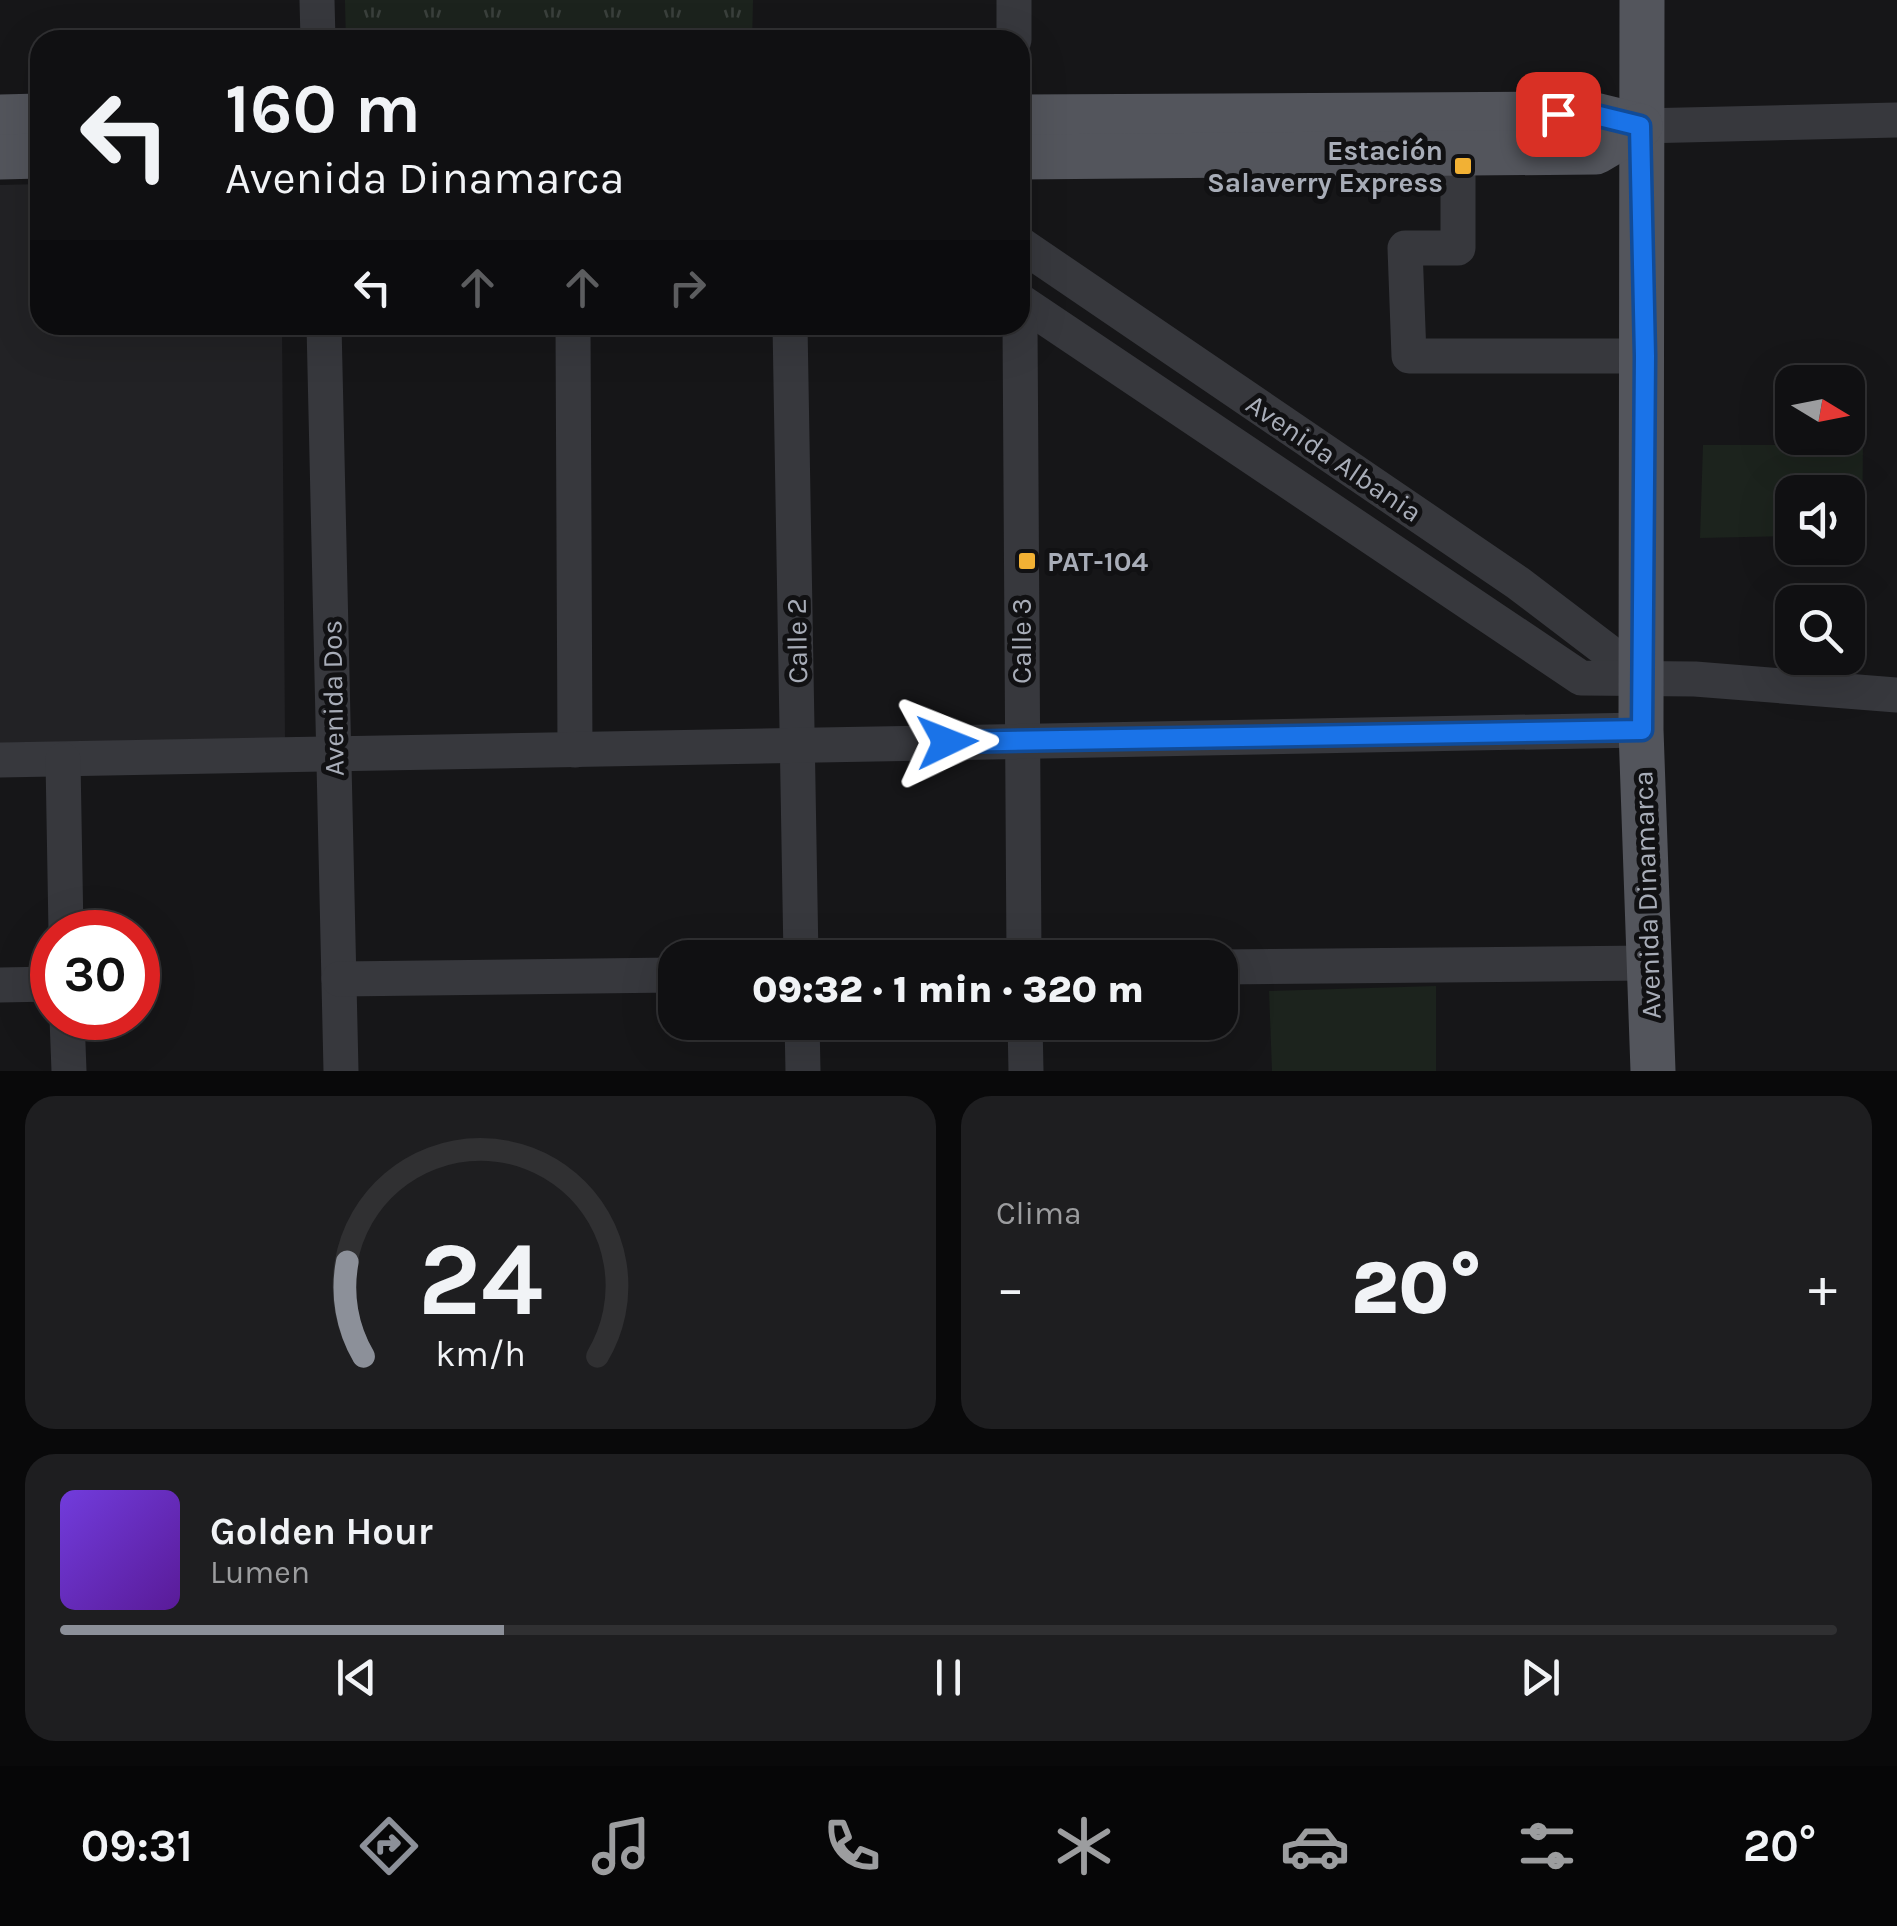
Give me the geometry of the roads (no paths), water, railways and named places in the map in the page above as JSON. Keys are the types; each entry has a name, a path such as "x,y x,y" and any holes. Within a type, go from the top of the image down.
{"main road":[{"name":"Avenida Dinamarca","path":"1642,0 1642,730 1653,1071"},
{"path":"1030,156 1458,134 1591,114 1640,126"},
{"path":"0,117 30,116"},
{"path":"1030,117 1458,134"},
{"path":"0,157 30,156"}],"street":[{"path":"317,0 318,30"},
{"path":"1014,0 1014,30"},
{"path":"1640,126 1897,120"},
{"path":"1458,134 1458,248 1405,248 1409,356 1645,356"},
{"name":"Avenida Albania","path":"1030,251 1518,583 1642,678"},
{"name":"Avenida Albania","path":"1030,308 1581,678 1642,678 1897,695"},
{"name":"Avenida Dos","path":"324,335 341,1071"},
{"path":"573,335 575,750"},
{"name":"Calle 2","path":"790,335 801,940"},
{"name":"Calle 3","path":"1020,335 1024,940"},
{"path":"0,760 1642,730"},
{"path":"62,760 65,910"},
{"path":"1238,967 1648,963"},
{"path":"339,980 658,976"},
{"path":"0,986 30,985"},
{"path":"68,1040 68,1071"},
{"path":"802,1040 803,1071"},
{"path":"1025,1040 1026,1071"}],"place":[{"name":"Estación Salaverry Express","path":"1463,166"},
{"name":"PAT-104","path":"1027,561"}]}
